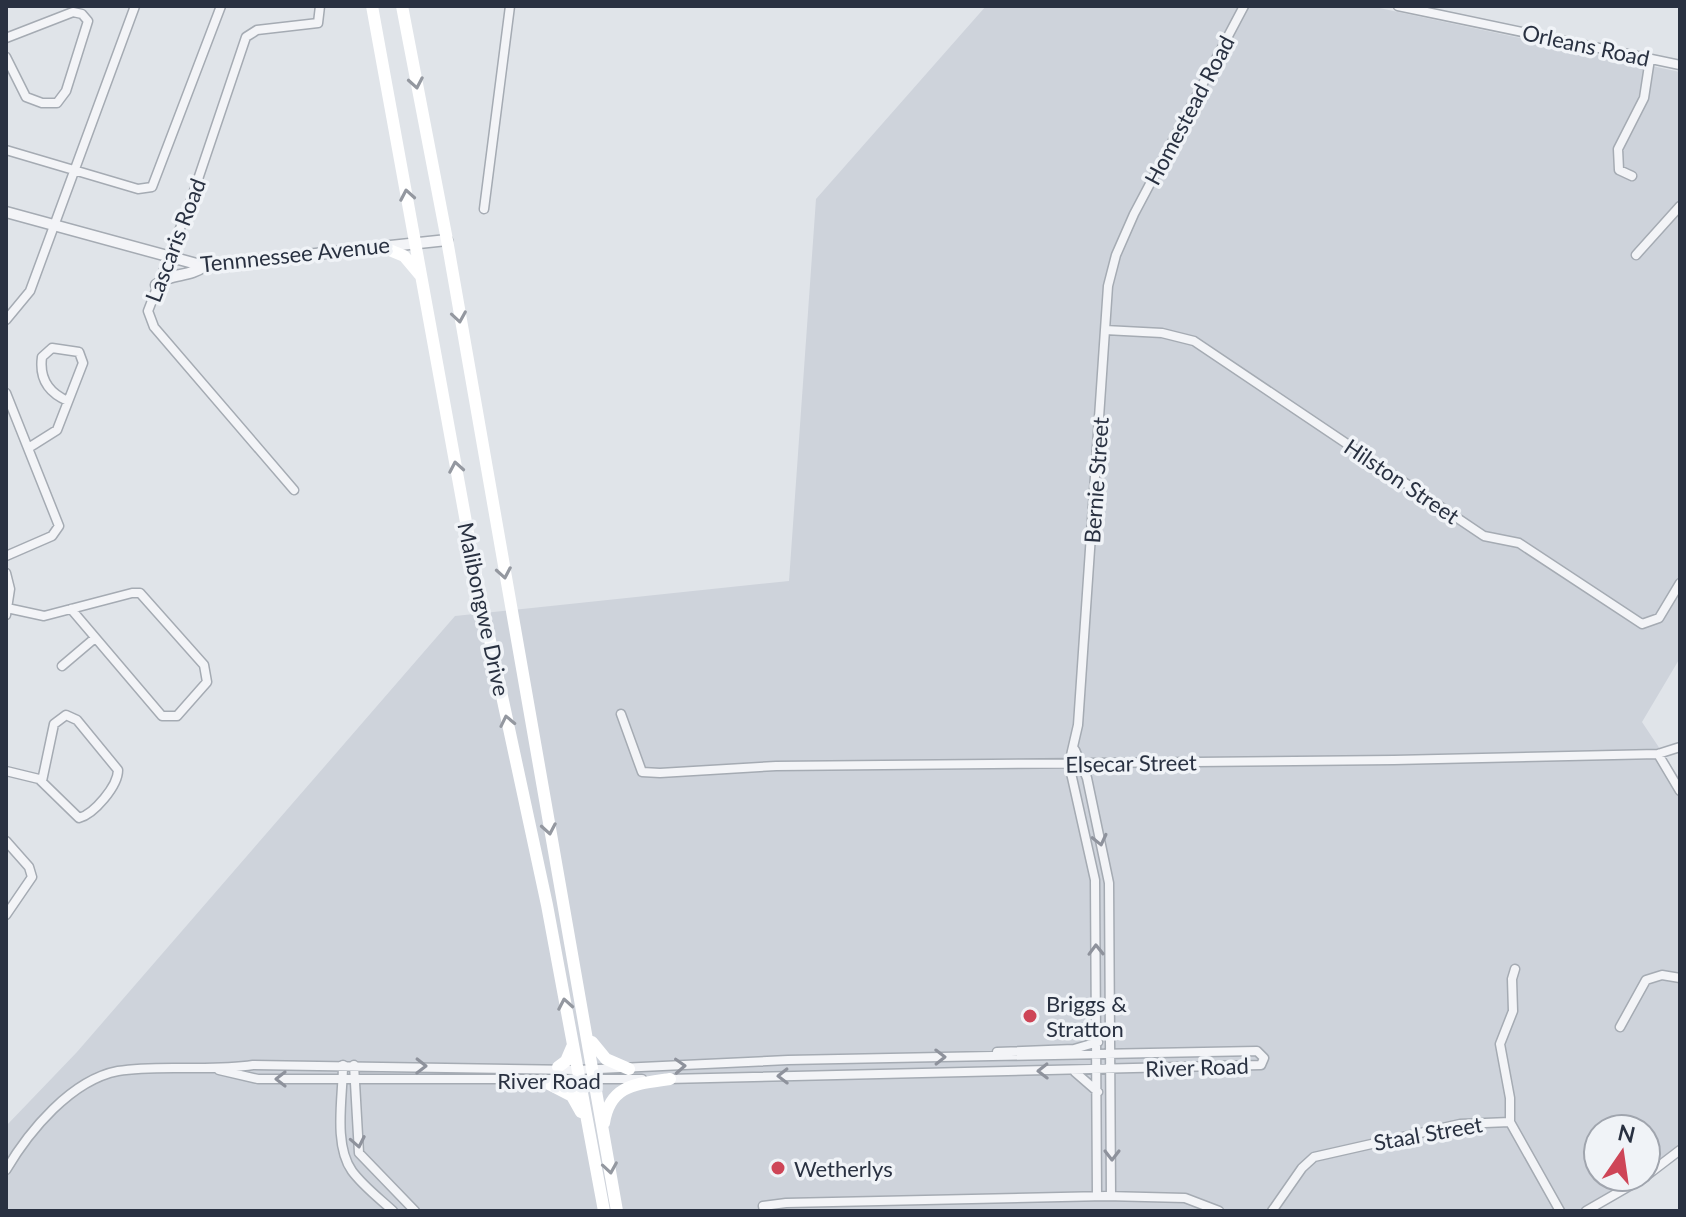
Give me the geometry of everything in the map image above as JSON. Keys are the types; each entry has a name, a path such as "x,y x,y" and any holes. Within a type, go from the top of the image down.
{"main road":[{"name":"Malibongwe Drive","path":"372,6 474,566 547,905 604,1211"},
{"name":"Malibongwe Drive","path":"402,6 447,240 617,1211"},
{"path":"380,246 404,256 422,278"},
{"path":"587,1033 602,1056 629,1069"},
{"path":"558,1067 566,1061 572,1045"},
{"path":"603,1130 611,1100 622,1089 670,1079"},
{"path":"543,1081 572,1096 590,1133"}],"street":[{"path":"6,320 28,294 135,6"},
{"path":"6,150 138,189 154,185 221,6"},
{"name":"Lascaris Road","path":"294,490 152,324 148,311 191,200 246,37 257,30 318,23 320,6"},
{"path":"484,209 510,6"},
{"name":"Homestead Road","path":"1134,214 1244,6"},
{"name":"Orleans Road","path":"1398,6 1680,65"},
{"path":"6,38 73,12 82,14 88,21 66,91 57,103 47,104 26,97 6,57"},
{"path":"1632,176 1619,170 1617,153 1644,98 1650,59"},
{"path":"1636,255 1680,206"},
{"name":"Tennnessee Avenue","path":"6,212 204,266 447,240"},
{"name":"Bernie Street","path":"1069,764 1075,750 1110,276 1134,214"},
{"path":"156,285 166,278 191,274 204,266"},
{"name":"Hilston Street","path":"1105,330 1162,333 1194,341 1480,534 1523,545 1642,624 1659,618 1680,583"},
{"path":"30,447 56,432 68,401 83,356 66,347 52,348 42,357 44,378 51,392 68,401"},
{"path":"6,393 59,526 52,536 6,556"},
{"path":"6,573 10,589 7,612 42,616 71,609 140,593 204,665 208,678 177,716 168,719 159,713 71,609"},
{"path":"62,666 95,638"},
{"name":"Elsecar Street","path":"621,714 642,772 776,766 1658,754 1680,747"},
{"path":"6,771 42,781 71,814 82,818 116,782 118,770 77,720 66,715 54,724 42,781"},
{"path":"1075,750 1083,764 1108,874 1113,1070 1111,1196"},
{"path":"1658,754 1680,791"},
{"path":"1069,764 1095,880 1099,1056 1097,1196"},
{"path":"6,841 29,867 32,877 6,915"},
{"path":"1510,1122 1510,1098 1500,1044 1513,1011 1515,969"},
{"path":"1620,1027 1646,980 1662,975 1680,978"},
{"path":"981,1057 1015,1050 1081,1049 1098,1042"},
{"name":"River Road","path":"219,1070 258,1079 543,1081 578,1075 670,1079 1113,1070 1261,1065 1264,1058 1257,1051 788,1060 629,1069 594,1075"},
{"name":"River Road","path":"219,1070 253,1065 558,1067 578,1075"},
{"path":"343,1065 342,1132 347,1161 363,1184 393,1211"},
{"path":"354,1065 355,1131 359,1153 415,1211"},
{"path":"6,1170 20,1146 88,1080 119,1071 219,1070"},
{"path":"1072,1070 1099,1092"},
{"name":"Staal Street","path":"1272,1211 1302,1168 1322,1154 1472,1122 1510,1122 1560,1211"},
{"path":"1662,1164 1680,1150"},
{"path":"1586,1211 1618,1193"},
{"path":"764,1211 763,1206 786,1203 1111,1196 1196,1200 1219,1211"}],"shaded area":[{"path":"986,6 1370,6 1680,72 1680,658 1642,722 1680,779 1680,1143 1662,1158 1662,1113 1582,1113 1582,1193 1612,1193 1583,1211 6,1211 6,1126 77,1052 455,616 789,581 816,199"}],"place":[{"name":"Briggs & Stratton","path":"1030,1016"},
{"name":"Wetherlys","path":"778,1168"}]}
